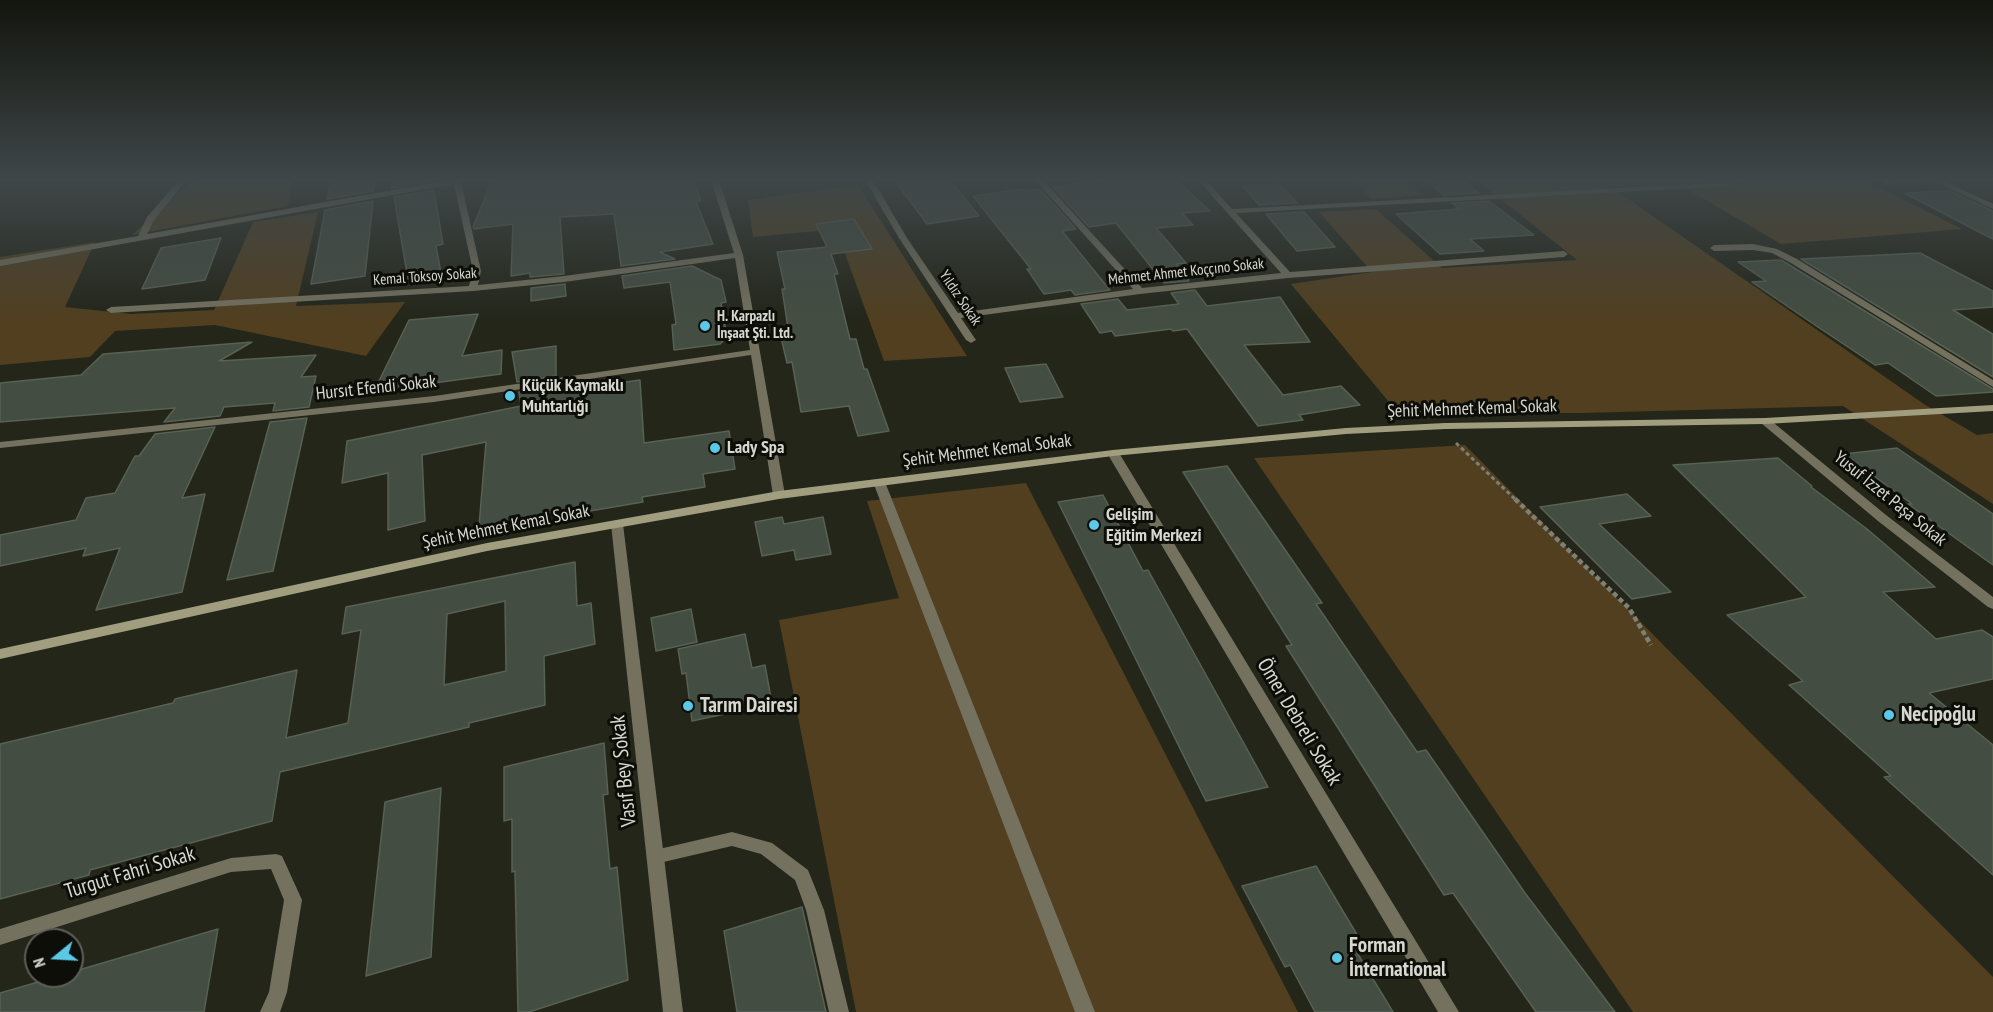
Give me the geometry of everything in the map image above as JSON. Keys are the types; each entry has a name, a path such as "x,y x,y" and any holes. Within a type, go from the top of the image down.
{"street":[{"path":"142,236 146,227"},
{"path":"0,263 193,227"},
{"path":"468,227 477,271 473,288"},
{"path":"730,227 739,255 779,495"},
{"name":"Yıldız Sokak","path":"897,227 971,340"},
{"path":"1082,227 1140,291"},
{"path":"1246,227 1288,275"},
{"path":"1714,248 1753,247 1774,251 1794,261 1993,384"},
{"name":"Mehmet Ahmet Koççıno Sokak","path":"956,316 1140,291 1288,275 1564,254"},
{"name":"Kemal Toksoy Sokak","path":"111,310 473,288 564,279 739,255"},
{"name":"Hursıt Efendi Sokak","path":"0,445 434,399 754,352"},
{"name":"Şehit Mehmet Kemal Sokak","path":"0,654 487,547 779,495 1113,453 1346,431 1439,426 1765,421 1993,408"},
{"name":"Yusuf İzzet Paşa Sokak","path":"1765,421 1882,518 1993,604"},
{"name":"Ömer Debreli Sokak","path":"1113,453 1449,1012"},
{"path":"879,482 1085,1012"},
{"name":"Vasıf Bey Sokak","path":"617,524 673,1012"},
{"path":"655,857 732,839 766,848 802,875 815,910 839,1012"},
{"name":"Turgut Fahri Sokak","path":"0,937 231,865 276,861 293,900 278,992 270,1012"}],"path":[{"path":"1439,426 1629,608 1651,645"}],"shaded area":[{"path":"141,227 174,227 132,235"},
{"path":"251,227 314,227 296,306 405,302 366,356 215,325 115,331 90,357 0,365 0,257 95,242 65,307 131,314 214,310"},
{"path":"752,227 885,227 967,356 884,361 836,229 753,237"},
{"path":"1332,227 1396,227 1442,268 1577,260 1536,227 1669,227 1924,404 1977,435 1993,433 1993,504 1843,406 1582,413 1398,413 1291,284 1372,272"},
{"path":"1752,227 1962,229 1781,244"},
{"path":"1465,445 1993,977 1993,1012 1633,1012 1254,458"},
{"path":"1026,483 1298,1012 856,1012 779,620 899,598 867,501"}],"building":[{"path":"322,227 370,227 365,276 311,284"},
{"path":"399,227 440,227 443,244 436,246 441,273 408,279"},
{"path":"513,227 561,227 564,274 530,277 530,273 511,276"},
{"path":"616,227 706,227 713,244 660,252 675,259 621,266"},
{"path":"818,227 859,227 872,249 831,254 838,274 834,274 850,339 856,339 864,369 867,369 889,431 858,436 849,406 801,412 792,362 787,363 779,329 788,328 782,289 785,289 777,252 827,247"},
{"path":"998,227 1074,227 1076,229 1062,231 1110,290 1075,295 1071,290 1044,294 1027,269 1031,269"},
{"path":"1119,227 1166,227 1156,228 1186,263 1177,264 1189,281 1164,283"},
{"path":"1277,227 1317,227 1335,247 1297,251"},
{"path":"1411,227 1524,227 1534,235 1470,239 1484,251 1440,254"},
{"path":"1970,227 1993,227 1993,239"},
{"path":"221,238 205,280 142,289 161,248"},
{"path":"1920,253 1993,291 1993,307 1953,310 1993,334 1993,377 1801,259"},
{"path":"1781,260 1993,389 1993,392 1936,396 1888,363 1875,365 1752,282 1766,281 1738,262"},
{"path":"692,266 721,280 726,302 721,303 727,337 720,344 674,350 672,325 676,324 670,282 624,288 622,276"},
{"path":"565,284 566,296 531,301 531,288"},
{"path":"1195,290 1207,306 1280,297 1310,342 1244,345 1283,395 1341,386 1360,405 1299,415 1303,420 1258,426 1187,329 1115,336 1112,331 1100,333 1081,304 1118,299 1127,310 1179,304 1171,293"},
{"path":"478,314 462,356 502,350 501,374 374,391 409,320"},
{"path":"252,342 219,361 316,355 301,377 316,376 309,407 273,411 275,403 224,407 220,416 164,422 175,408 0,422 0,383 81,375 103,354"},
{"path":"556,346 556,376 517,382 512,352"},
{"path":"1046,364 1063,397 1020,402 1005,368"},
{"path":"640,380 644,443 729,431 735,469 703,474 705,487 642,497 643,502 584,512 584,507 479,526 486,442 422,455 425,521 388,530 388,473 342,483 347,441 521,406 519,392 556,386 555,392"},
{"path":"307,418 273,571 227,580 270,422"},
{"path":"215,427 182,498 205,494 182,592 96,610 120,548 83,556 86,548 0,566 0,535 76,520 86,498 115,493 135,456 139,456 155,434"},
{"path":"1897,448 1993,514 1993,565 1908,504 1912,504 1844,454"},
{"path":"1778,458 1935,587 1883,592 1936,639 1982,630 1993,637 1993,679 1929,693 1993,745 1993,875 1884,777 1891,776 1789,685 1803,681 1727,615 1806,597 1673,465"},
{"path":"1227,466 1322,603 1316,604 1417,752 1426,750 1525,893 1615,1012 1536,1012 1453,893 1444,895 1286,646 1292,645 1183,472"},
{"path":"1627,494 1651,516 1599,524 1671,592 1632,599 1540,507"},
{"path":"1103,495 1143,571 1148,570 1268,787 1206,801 1058,502"},
{"path":"782,517 784,524 823,517 831,554 796,560 794,550 762,556 755,522"},
{"path":"575,562 577,606 591,603 595,644 544,656 545,705 469,723 469,727 280,772 272,821 90,870 89,875 0,899 0,744 173,703 175,699 297,670 286,738 348,723 361,630 342,634 346,607","holes":["505,601 506,671 444,685 447,614"]},
{"path":"691,609 697,642 656,651 651,618"},
{"path":"745,634 752,668 765,665 772,704 692,721 686,673 682,674 678,649"},
{"path":"604,743 608,794 603,795 610,869 617,867 628,980 529,1012 518,1012 515,871 512,872 512,819 504,821 504,767"},
{"path":"441,788 431,957 366,976 385,802"},
{"path":"1316,866 1362,943 1353,946 1393,1012 1315,1012 1290,965 1285,967 1242,886"},
{"path":"802,907 826,1012 737,1012 724,931"},
{"path":"218,929 204,1012 0,1012 0,993 24,986 24,988 84,988 84,968"}],"place":[{"name":"H. Karpazlı İnşaat Şti. Ltd.","path":"705,326"},
{"name":"Küçük Kaymaklı Muhtarlığı","path":"510,396"},
{"name":"Lady Spa","path":"715,448"},
{"name":"Gelişim Eğitim Merkezi","path":"1094,525"},
{"name":"Tarım Dairesi","path":"688,706"},
{"name":"Necipoğlu","path":"1889,715"},
{"name":"Forman İnternational","path":"1337,958"}]}
